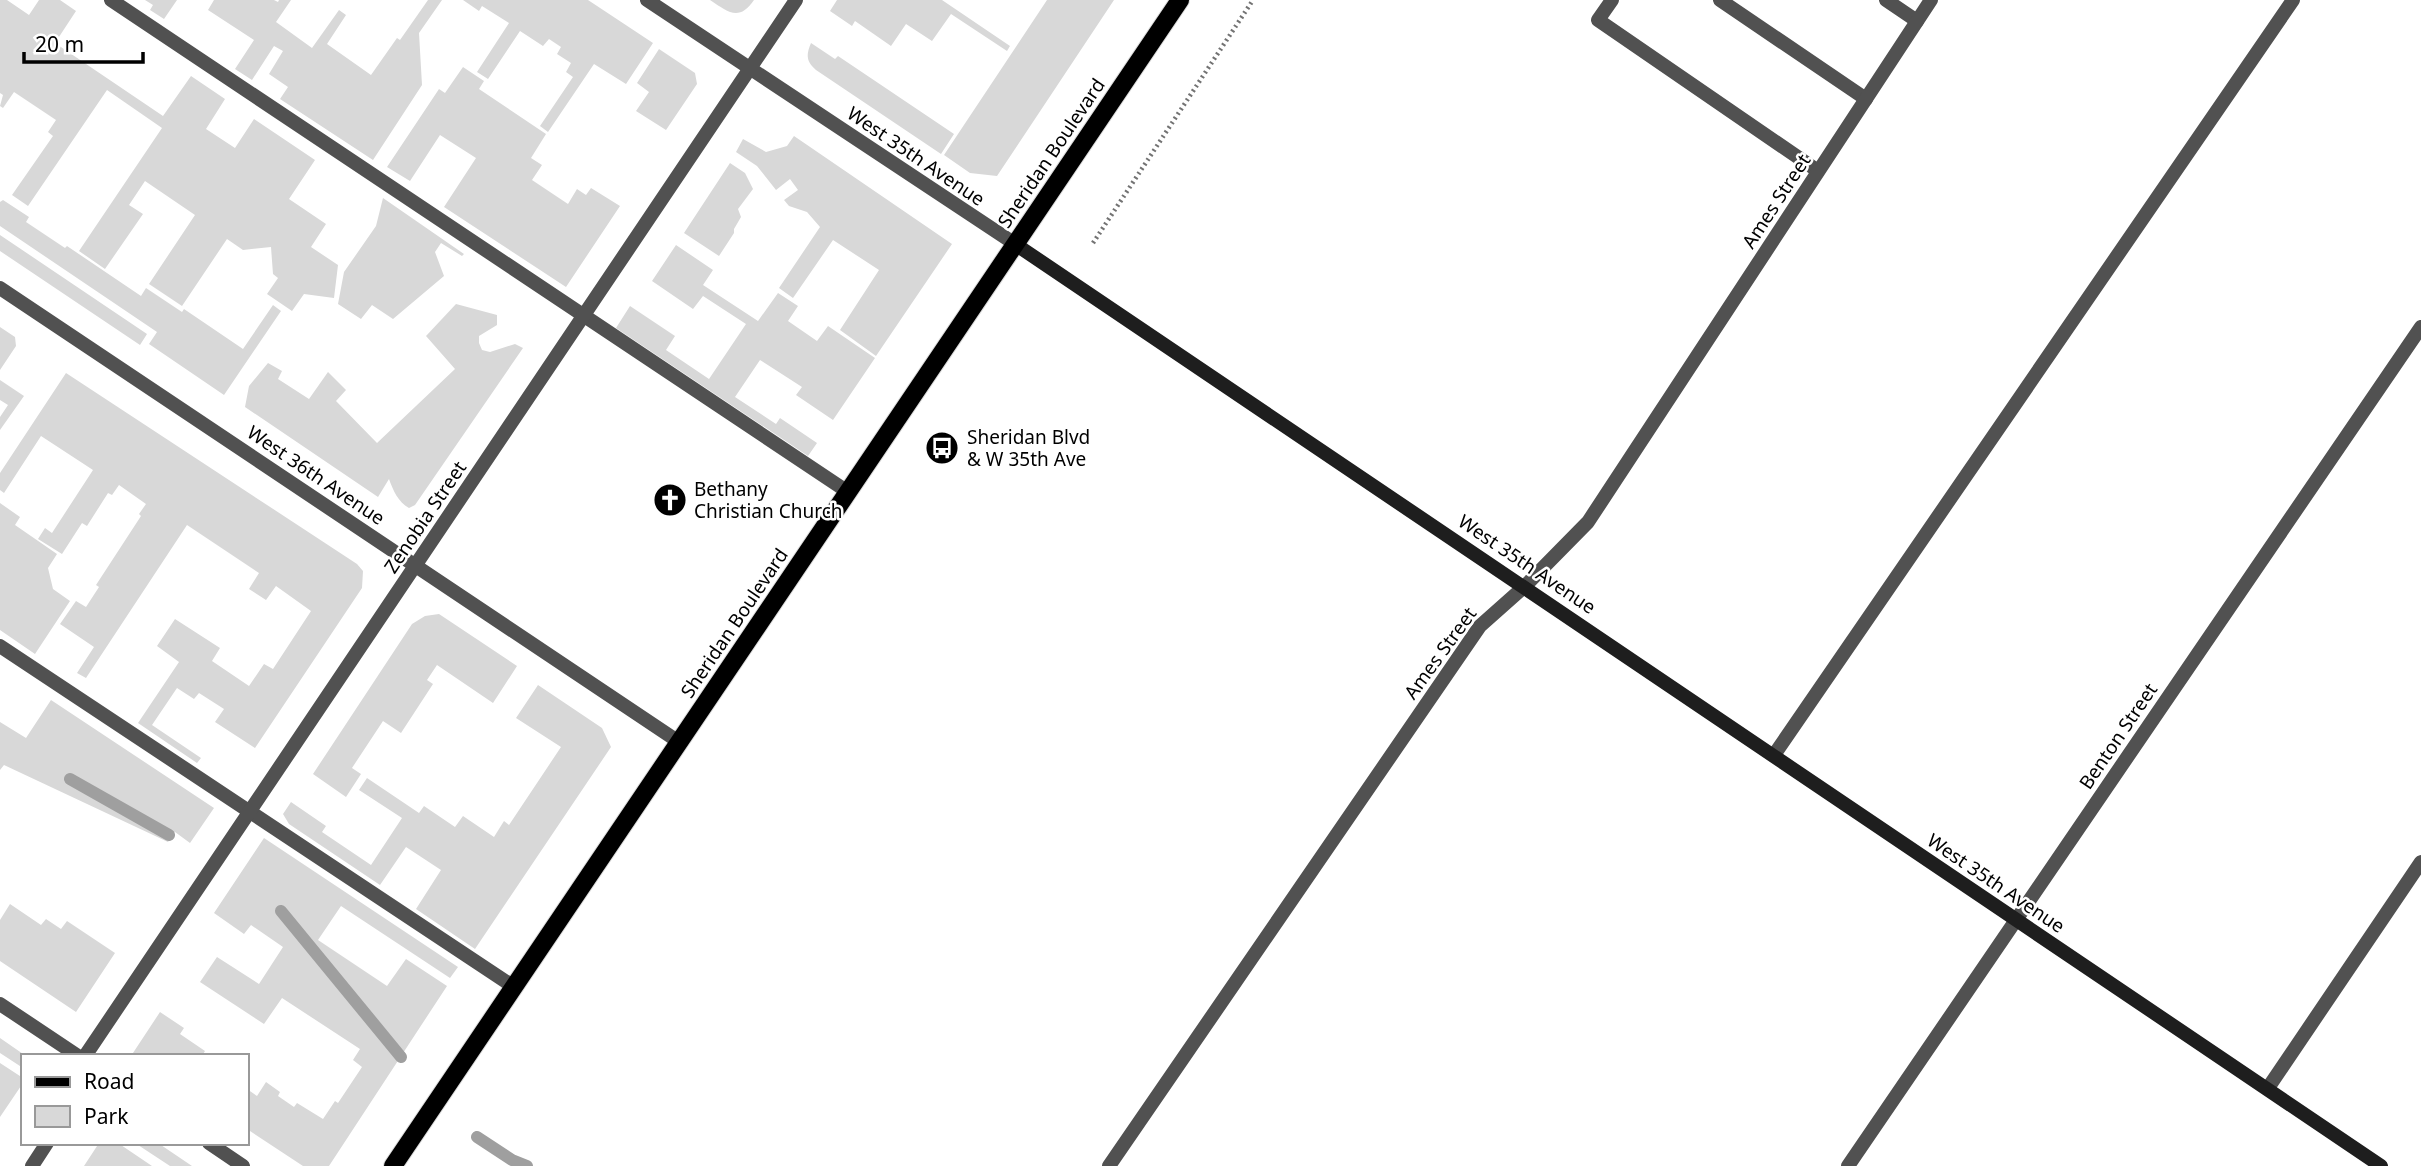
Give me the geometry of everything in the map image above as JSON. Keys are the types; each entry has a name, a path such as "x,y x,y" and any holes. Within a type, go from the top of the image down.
{"main road":[{"name":"Sheridan Boulevard","path":"393,1166 1180,0"}],"street":[{"path":"111,0 848,492"},
{"name":"West 35th Avenue","path":"647,0 1525,586 2015,921 2381,1166"},
{"name":"Zenobia Street","path":"86,1054 796,0"},
{"path":"1612,0 1598,20 1818,171"},
{"path":"1720,0 1866,99"},
{"path":"1886,0 1917,21"},
{"name":"Ames Street","path":"1110,1166 1480,626 1525,586 1588,522 1931,0"},
{"path":"1774,755 2293,0"},
{"name":"West 36th Avenue","path":"0,288 680,742"},
{"name":"Benton Street","path":"1848,1166 2421,327"},
{"path":"0,646 514,987"},
{"path":"2268,1088 2421,862"},
{"path":"0,1004 75,1054"},
{"path":"32,1166 46,1145"},
{"path":"212,1145 243,1166"}],"path":[{"path":"1093,243 1253,0"}],"green space":[{"path":"0,0 7,0 29,15 39,0 60,0 76,11 55,43 163,116 191,76 225,99 206,129 235,148 254,119 315,160 289,199 326,224 311,247 338,265 334,298 304,294 292,311 267,294 278,278 273,274 271,247 243,250 227,239 182,306 149,284 195,215 145,181 129,205 143,214 105,269 79,251 162,128 107,90 28,206 12,195 53,136 48,132 56,120 14,92 3,108 0,106 3,95 0,93"},
{"path":"145,0 177,0 164,19 150,10 153,5"},
{"path":"214,0 291,0 276,22 312,48 339,10 346,15 327,44 371,75 428,0 442,0 419,33 422,85 373,160 280,99 288,87 269,74 283,51 274,46 252,80 235,69 254,40 208,10"},
{"path":"463,0 588,0 653,43 626,84 594,64 548,132 540,126 573,77 566,72 571,63 557,54 561,47 549,39 543,46 520,31 488,79 477,72 509,23 482,6 479,11"},
{"path":"710,0 754,0 743,11 733,13"},
{"path":"837,0 942,0 1010,46 1007,51 951,14 932,41 906,24 891,46 855,21 852,26 830,11"},
{"path":"1047,0 1114,0 997,176 970,173 944,155"},
{"path":"811,43 835,59 838,56 954,134 941,154 816,70 808,58"},
{"path":"659,49 695,73 697,84 666,130 636,111 649,92 637,83"},
{"path":"463,67 484,81 479,89 546,134 531,158 542,165 532,180 568,204 577,189 586,195 591,188 620,206 566,287 444,207 476,158 440,135 410,181 387,167 439,89 445,93"},
{"path":"794,136 952,244 876,356 840,330 879,270 833,240 793,298 779,288 820,227 807,212 789,206 784,200 798,190 790,179 776,190 757,166 736,152 743,139 766,152 787,146"},
{"path":"730,163 745,173 753,189 738,209 741,217 719,256 684,233"},
{"path":"383,198 464,254 462,256 441,243 435,252 444,276 393,319 372,305 361,319 338,304 344,272 376,226"},
{"path":"3,200 29,217 26,222 141,296 146,288 182,312 184,309 243,349 273,305 281,311 224,395 149,344 157,332 0,226 0,202"},
{"path":"0,235 147,334 140,345 0,251"},
{"path":"676,245 713,270 703,285 758,321 778,293 798,306 788,321 817,341 828,326 875,358 833,420 796,395 802,387 760,360 735,397 776,424 780,418 817,443 808,456 616,328 630,306 675,336 666,350 709,379 746,324 703,296 693,309 652,281"},
{"path":"456,304 497,315 497,325 479,336 482,350 490,352 515,344 523,348 415,505 409,508 399,499 389,479 378,497 245,407 249,386 268,363 282,371 278,379 309,399 328,372 346,390 336,401 377,443 455,369 426,336"},
{"path":"0,327 15,337 16,346 0,370"},
{"path":"66,373 357,564 363,571 362,588 255,748 215,722 224,709 199,693 194,699 177,688 152,725 201,758 197,763 138,723 179,662 157,646 175,619 220,648 212,661 249,686 264,664 273,669 311,611 276,586 266,600 249,589 259,573 187,525 86,678 77,673 94,647 60,624 76,601 86,607 99,587 96,585 146,504 119,485 112,495 108,493 87,526 82,523 62,554 38,539 45,528 52,533 93,470 41,436 4,493 0,490 0,473"},
{"path":"0,380 24,396 0,430 0,417 8,405 0,400"},
{"path":"0,503 20,517 15,525 57,554 48,568 53,589 70,601 35,654 0,630"},
{"path":"439,614 517,666 493,703 437,665 427,680 433,684 401,733 383,721 352,768 361,774 346,797 313,774 412,624 425,616"},
{"path":"538,685 602,728 611,747 475,949 416,909 441,870 406,847 380,885 289,824 283,814 291,802 326,826 322,832 371,865 402,818 359,790 367,778 419,813 424,806 455,827 463,816 494,837 504,821 509,825 561,747 516,718"},
{"path":"51,700 214,808 190,843 175,832 168,842 4,765 0,770 0,722 26,738"},
{"path":"264,838 458,967 450,978 341,906 318,940 387,986 406,959 447,986 329,1166 303,1166 248,1130 248,1090 257,1096 266,1082 280,1092 278,1096 294,1107 297,1103 323,1119 335,1101 338,1103 362,1067 353,1060 360,1049 282,998 264,1024 200,982 217,957 259,984 283,947 251,925 244,934 214,913"},
{"path":"10,904 41,925 46,919 61,929 67,921 115,953 76,1012 0,961 0,920"},
{"path":"160,1012 184,1028 180,1034 205,1051 203,1054 132,1054"},
{"path":"0,1038 23,1054 21,1067 0,1053"},
{"path":"0,1063 21,1077 21,1086 0,1117"},
{"path":"98,1145 121,1145 152,1166 84,1166"},
{"path":"138,1145 161,1145 192,1166 170,1166"}],"waterway":[{"path":"70,779 169,835"},
{"path":"281,911 401,1057"},
{"path":"477,1137 512,1160 527,1166"}],"place":[{"name":"Sheridan Blvd & W 35th Ave","path":"942,448"},
{"name":"Bethany Christian Church","path":"670,500"}]}
